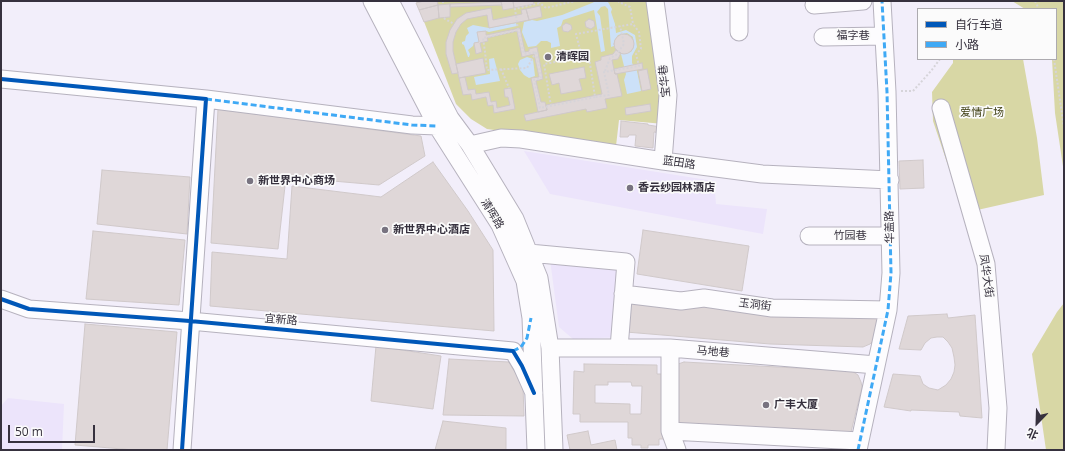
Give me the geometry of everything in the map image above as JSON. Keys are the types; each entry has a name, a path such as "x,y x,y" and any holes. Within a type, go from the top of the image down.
{"street":[{"name":"清晖路","path":"372,1 437,126 500,226 525,281 531,318 536,450"},
{"name":"清晖路","path":"390,1 450,118 470,145 515,219 539,278 550,348 554,450"},
{"name":"宝华巷","path":"655,1 668,95 663,161"},
{"path":"739,1 739,32"},
{"path":"814,5 863,1"},
{"name":"华盖路","path":"859,446 888,310 891,273 890,180 882,1"},
{"name":"福字巷","path":"823,37 884,36"},
{"path":"1,78 206,99 412,125 437,126"},
{"path":"182,450 206,99"},
{"name":"凤华大街","path":"941,108 986,264 998,408 996,450"},
{"name":"蓝田路","path":"470,145 501,138 521,139 663,161 762,174 890,180"},
{"name":"竹园巷","path":"809,236 890,236"},
{"path":"529,253 626,262 619,348"},
{"name":"玉洞街","path":"623,294 681,301 704,298 772,308 888,310"},
{"name":"宜新路","path":"1,299 28,309 190,321 513,351"},
{"path":"531,318 527,338 521,347 513,351 522,366 534,393"},
{"name":"马地巷","path":"550,348 670,348 876,365"},
{"path":"670,348 670,431 677,450"},
{"path":"670,431 859,446"}],"path":[{"path":"536,52 524,54 515,9 539,2 546,8 575,1"},
{"path":"604,72 639,66 636,54 641,49 639,32 633,24 630,7 619,1"},
{"path":"444,18 454,24"},
{"path":"582,57 576,34 633,24"},
{"path":"536,52 541,78 534,80 540,108 609,95 604,72 610,58 616,55 624,44 620,26"},
{"path":"518,30 483,38 487,70 527,68 536,52"},
{"path":"551,106 544,64 589,57 595,97"},
{"path":"887,92 913,91 939,60"},
{"path":"1054,60 1064,128"},
{"path":"501,69 509,88"}],"shaded area":[{"name":"香云纱园林酒店","path":"524,151 714,181 716,204 767,209 763,234 550,194"},
{"path":"549,252 629,261 623,337 573,339 559,327"},
{"path":"8,398 64,404 62,450 1,450 1,406"}],"green space":[{"name":"清晖园","path":"416,1 648,1 664,124 619,120 616,146 487,129 471,119 456,104"},
{"path":"1012,1 1064,1 1064,173 1055,113 1052,60 1057,60 1057,8 1023,8"},
{"name":"爱情广场","path":"953,60 1023,60 1037,138 1044,195 964,213 933,121 932,92 953,63"},
{"path":"1064,303 1064,450 1046,450 1032,354"}],"water":[{"path":"596,1 609,1 608,2 612,9 611,12 616,33 626,30 635,35 637,47 632,56 632,63 637,71 641,91 627,94 624,80 626,74 621,54 631,52 634,47 633,37 627,33 618,35 614,41 614,46 611,47 608,9 605,6 601,7 597,12 600,16 605,51 601,52 594,10 563,20 561,26 557,28 560,46 551,48 551,43 541,41 536,46 528,47 522,32 524,22 532,20 537,21 562,15"},
{"path":"516,23 517,26 489,32 478,32 479,42 474,43 468,50 470,54 468,57 464,45 462,44 469,33 467,28 473,25 489,28"},
{"path":"527,57 533,59 535,76 529,78 520,70 518,64 520,60"},
{"path":"494,58 500,81 476,85 474,77 490,74 489,59"}],"building":[{"path":"424,1 437,1 438,5 419,10 416,3"},
{"path":"513,1 514,8 503,10 501,2"},
{"path":"513,1 533,1 534,4 514,8"},
{"path":"501,2 502,5 450,7 450,4"},
{"path":"450,4 450,17 439,18 438,5"},
{"path":"438,5 439,18 424,22 419,10"},
{"path":"540,6 542,17 529,20 526,9"},
{"path":"491,8 493,20 522,14 521,10 526,9 529,20 489,28 487,15 467,19 461,24 456,32 453,42 453,51 458,73 452,74 446,54 446,42 450,30 457,19 466,13"},
{"path":"589,19 594,21 595,26 591,29 586,27 585,22"},
{"path":"566,23 571,25 572,29 568,32 563,31 562,26"},
{"path":"520,28 525,52 529,51 529,49 537,47 543,79 536,81 541,102 545,102 547,110 538,112 531,78 539,77 534,54 522,57 517,31 487,38 488,41 480,43 482,52 476,54 474,43 479,42 477,32 486,31 486,35"},
{"path":"624,34 631,37 634,44 631,51 624,54 617,51 614,44 617,37"},
{"path":"616,50 621,53 618,59 612,60 622,96 605,99 607,108 587,112 586,109 526,121 524,115 547,110 546,105 602,94 595,62 601,60 601,57 613,54"},
{"path":"483,58 486,73 459,78 456,64"},
{"path":"642,63 643,69 615,74 614,69"},
{"path":"584,67 586,78 579,79 582,90 561,94 559,83 552,85 549,74"},
{"path":"647,69 651,89 642,91 638,71"},
{"path":"465,77 468,90 475,89 476,94 489,92 491,102 496,101 497,108 510,105 508,97 505,97 504,89 511,88 515,109 494,113 493,105 488,106 486,97 472,100 471,94 463,95 459,78"},
{"path":"650,104 651,111 626,115 625,108"},
{"name":"新世界中心商场","path":"218,109 421,136 425,156 379,185 286,177 278,249 211,243"},
{"path":"621,121 661,127 660,133 654,132 653,148 635,146 636,135 620,137"},
{"path":"923,160 924,188 900,189 899,161"},
{"name":"新世界中心酒店","path":"433,162 468,211 493,250 494,331 210,306 212,252 287,259 292,186 381,197"},
{"path":"102,170 190,177 187,234 97,224"},
{"path":"643,230 749,246 742,291 637,274"},
{"path":"93,231 185,240 179,305 86,299"},
{"path":"628,298 880,313 875,339 870,344 863,347 770,344 626,332"},
{"path":"947,314 948,318 975,315 982,418 960,416 959,412 911,411 884,407 893,374 920,376 923,384 929,388 938,390 946,385 951,379 955,365 954,357 952,348 943,337 931,338 925,343 921,350 899,349 908,316"},
{"path":"85,324 177,332 167,450 134,450 75,445"},
{"path":"376,346 441,356 433,409 371,401"},
{"path":"449,359 509,362 523,386 524,416 443,415"},
{"name":"广丰大厦","path":"684,362 852,371 858,375 862,387 851,432 847,436 681,429 674,422 678,364"},
{"path":"584,364 657,365 657,374 666,374 665,439 659,439 659,445 648,445 648,448 641,448 641,445 632,445 632,438 628,438 628,422 580,422 580,414 573,414 574,371 584,372","holes":["608,382 631,382 632,386 642,386 641,414 630,414 630,404 595,403 595,385 608,385"]},
{"path":"443,421 506,428 506,450 435,450"},
{"path":"588,431 591,445 615,440 617,450 570,450 567,435"}],"marked path":[{"path":"858,450 888,310 891,273 887,92 882,1"},
{"path":"206,99 412,125 437,126"},
{"path":"513,351 521,347 527,338 531,318"}],"cycle path":[{"path":"1,79 206,99 182,450"},
{"path":"1,299 29,309 190,321 513,351 522,366 534,393"}],"place":[{"name":"清晖园","path":"548,57"},
{"name":"新世界中心商场","path":"250,181"},
{"name":"香云纱园林酒店","path":"630,188"},
{"name":"新世界中心酒店","path":"385,230"},
{"name":"广丰大厦","path":"766,405"}]}
